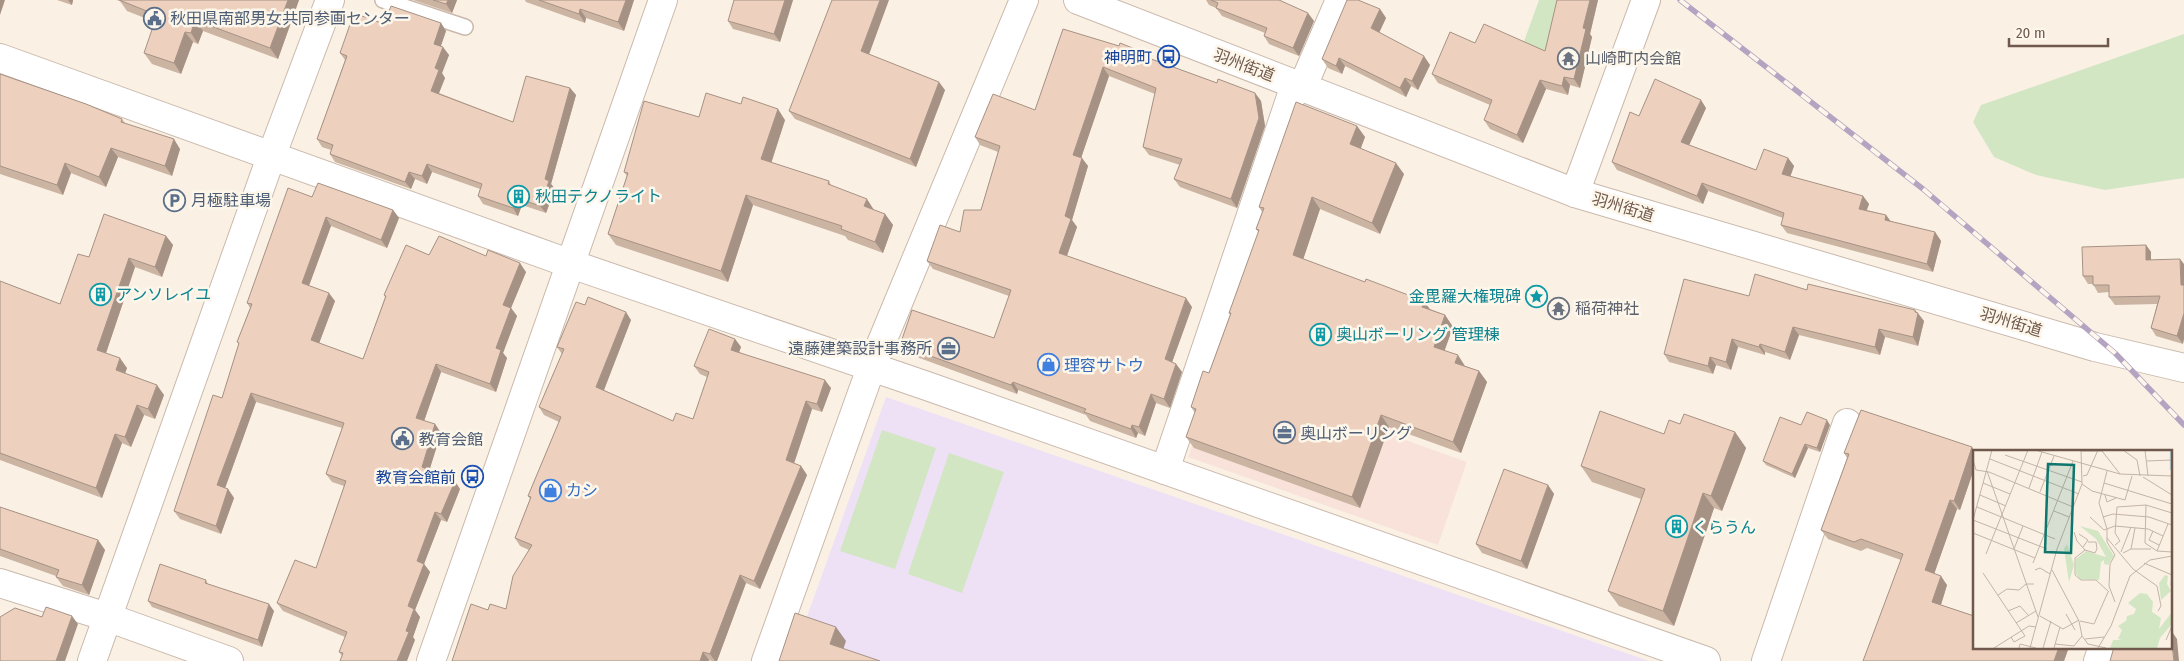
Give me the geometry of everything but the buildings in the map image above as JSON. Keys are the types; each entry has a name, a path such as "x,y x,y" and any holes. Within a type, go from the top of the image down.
{"street":[{"path":"92,661 271,158 330,0"},
{"path":"431,661 663,0"},
{"path":"766,661 871,368 1024,0"},
{"name":"羽州街道","path":"1078,0 1575,192 2095,347 2184,368"},
{"path":"1165,470 1298,86 1340,0"},
{"path":"1575,192 1646,0"},
{"path":"0,58 271,158 1706,661"},
{"path":"1766,661 1847,423"},
{"path":"0,583 107,617 229,661"},
{"path":"2098,661 2102,648"}],"lane":[{"path":"383,0 465,27"}],"shaded area":[{"path":"1249,284 1411,396 1397,437 1467,462 1438,545 1188,457"},
{"path":"886,397 1649,661 791,661"}],"green space":[{"path":"1539,0 1563,0 1543,79 1511,77"},
{"path":"2184,34 2184,178 2105,190 2036,175 1994,157 1973,122 1981,105"},
{"path":"882,430 936,448 895,569 840,551"},
{"path":"949,453 1004,472 962,593 908,574"}],"railway":[{"path":"1680,0 1923,189 2115,353 2184,425"}],"place":[{"name":"秋田県南部男女共同参画センター","path":"154,18"},
{"name":"神明町","path":"1168,57"},
{"name":"山崎町内会館","path":"1569,58"},
{"name":"秋田テクノライト","path":"519,196"},
{"name":"月極駐車場","path":"175,200"},
{"name":"アンソレイユ","path":"100,294"},
{"name":"金毘羅大権現碑","path":"1537,296"},
{"name":"稲荷神社","path":"1559,308"},
{"name":"奥山ボーリング 管理棟","path":"1320,334"},
{"name":"遠藤建築設計事務所","path":"948,348"},
{"name":"理容サトウ","path":"1048,365"},
{"name":"奥山ボーリング","path":"1284,433"},
{"name":"教育会館","path":"403,439"},
{"name":"教育会館前","path":"472,477"},
{"name":"カシ","path":"550,490"},
{"name":"くらうん","path":"1676,527"}]}
